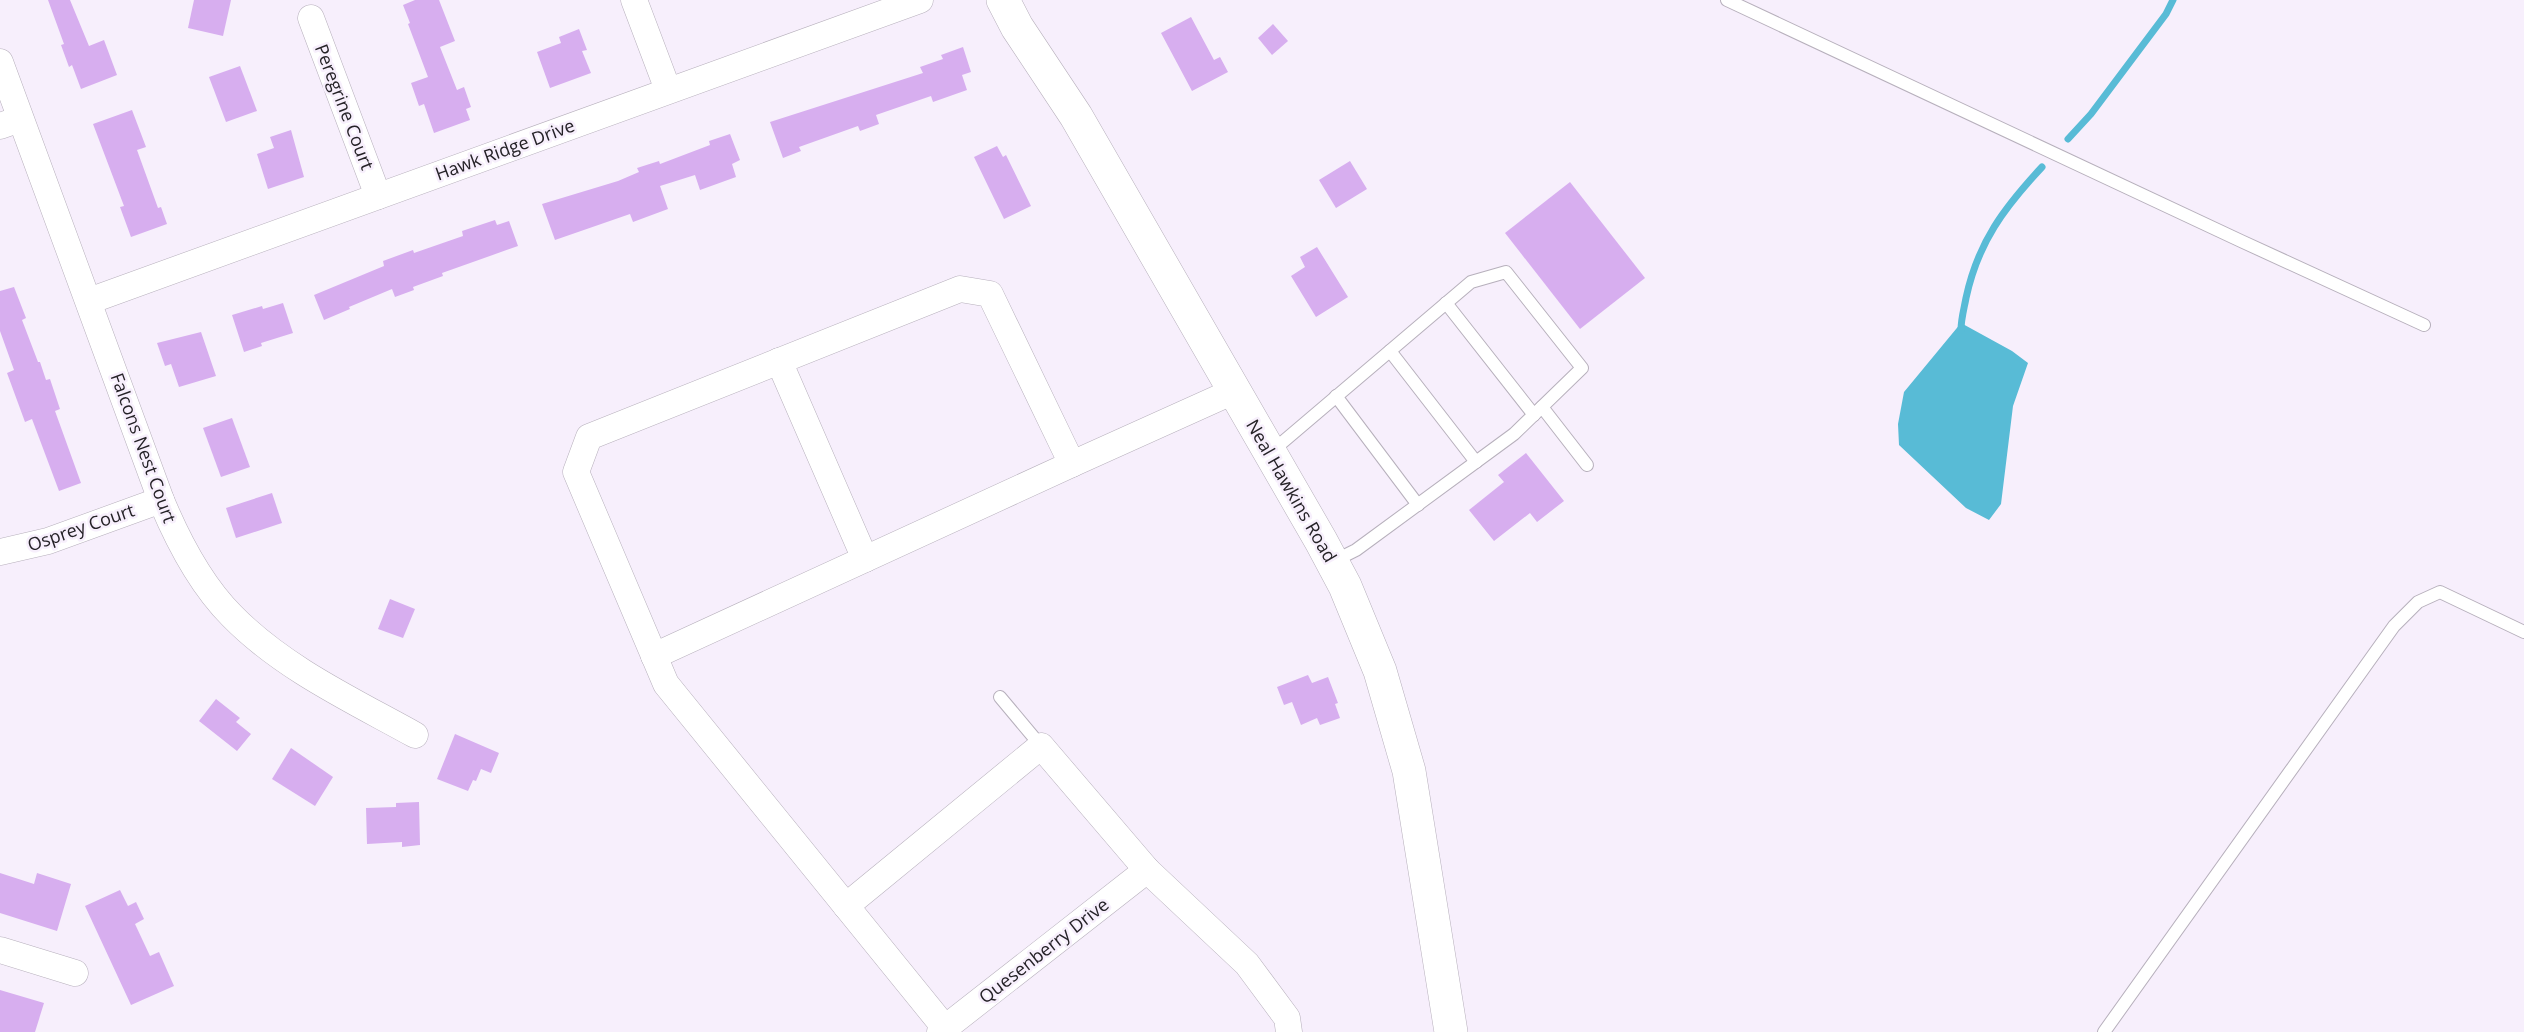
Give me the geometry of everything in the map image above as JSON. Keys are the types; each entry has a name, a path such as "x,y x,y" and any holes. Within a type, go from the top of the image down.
{"street":[{"path":"634,0 668,90"},
{"name":"Hawk Ridge Drive","path":"90,302 920,0"},
{"name":"Neal Hawkins Road","path":"1003,0 1017,27 1076,116 1345,586 1380,671 1409,771 1451,1032"},
{"name":"Peregrine Court","path":"311,18 378,196"},
{"name":"Falcons Nest Court","path":"0,62 10,123 90,302 160,500 185,551 212,593 250,633 295,666 415,735"},
{"path":"943,1030 666,684 576,472 589,437 960,289 990,294 1072,464"},
{"path":"779,361 865,559"},
{"path":"654,656 1234,392"},
{"name":"Osprey Court","path":"0,552 48,541 160,500"},
{"path":"846,906 1041,746 1148,870 1247,964 1287,1018 1289,1032"},
{"name":"Quesenberry Drive","path":"943,1030 1148,870"},
{"path":"0,950 75,973"}],"lane":[{"path":"1727,0 2220,232 2424,325"},
{"path":"1270,453 1471,282 1506,272 1582,368 1514,434 1356,550 1332,562"},
{"path":"1446,303 1587,465"},
{"path":"1390,351 1476,462"},
{"path":"1336,396 1418,505"},
{"path":"2104,1032 2394,626 2418,602 2440,592 2524,632"},
{"path":"1000,697 1041,746"}],"water":[{"path":"1961,323 2012,351 2028,363 2013,406 2001,504 1989,520 1966,508 1899,445 1898,424 1904,392"}],"building":[{"path":"48,0 70,0 89,46 104,40 117,75 81,89 72,65 69,67 61,45 64,44"},
{"path":"194,0 231,0 223,36 188,28"},
{"path":"415,0 439,0 455,41 440,47 457,90 464,87 471,107 466,109 470,120 434,133 424,104 419,106 411,83 428,77 403,5"},
{"path":"1191,17 1214,60 1220,57 1228,72 1192,91 1161,33"},
{"path":"1273,24 1288,41 1272,55 1258,38"},
{"path":"579,29 587,50 582,51 591,73 550,88 537,52 561,43 559,37"},
{"path":"963,47 971,72 962,75 967,90 933,102 931,96 876,115 879,124 860,131 858,126 799,147 801,151 783,158 770,122 923,73 920,67 943,59 941,55"},
{"path":"240,66 257,111 226,122 209,77"},
{"path":"132,110 146,147 137,150 158,208 161,207 167,224 131,237 120,207 124,206 93,124"},
{"path":"291,130 304,177 268,189 257,154 274,148 270,137"},
{"path":"730,134 740,160 732,164 736,177 700,190 695,175 660,186 668,209 633,222 630,214 555,240 542,204 618,181 639,172 637,168 659,161 660,164 710,145 709,141"},
{"path":"997,146 1003,157 1006,155 1031,206 1004,219 974,157"},
{"path":"1350,161 1367,189 1336,208 1319,180"},
{"path":"1570,182 1645,278 1580,329 1505,233"},
{"path":"495,220 497,225 509,221 518,246 442,273 443,276 413,287 414,290 395,297 392,289 324,320 314,295 384,266 383,261 463,236 462,231"},
{"path":"1317,247 1348,297 1316,317 1291,276 1305,267 1300,257"},
{"path":"14,287 26,318 22,320 38,362 40,362 46,380 50,379 60,409 55,411 81,483 59,491 32,419 25,422 7,373 14,370 0,331 0,291"},
{"path":"283,303 293,333 261,343 262,346 244,352 232,315 262,306 263,309"},
{"path":"201,332 216,376 179,387 171,364 165,366 157,343"},
{"path":"232,418 250,467 221,477 203,428"},
{"path":"1526,453 1564,501 1537,522 1530,513 1494,541 1469,510 1504,482 1498,475"},
{"path":"272,493 282,523 236,538 226,508"},
{"path":"390,599 415,609 403,638 378,629"},
{"path":"1308,675 1312,683 1328,677 1338,703 1335,704 1340,718 1320,725 1317,718 1301,725 1292,702 1284,705 1277,687"},
{"path":"216,699 240,718 236,722 251,734 237,751 199,721"},
{"path":"455,734 499,753 491,773 481,769 476,781 473,780 468,791 437,779"},
{"path":"291,748 333,777 315,806 272,779"},
{"path":"419,802 420,845 402,847 402,842 367,844 366,808 396,807 396,803"},
{"path":"0,873 34,884 37,873 71,884 57,931 0,913"},
{"path":"120,890 128,906 136,902 144,919 135,924 150,956 159,952 174,986 131,1005 85,906"},
{"path":"0,990 44,1003 35,1032 0,1032"}],"waterway":[{"path":"2068,139 2091,114 2166,14 2173,0"},
{"path":"1961,330 1971,278 1985,243 2004,212 2042,167"}]}
